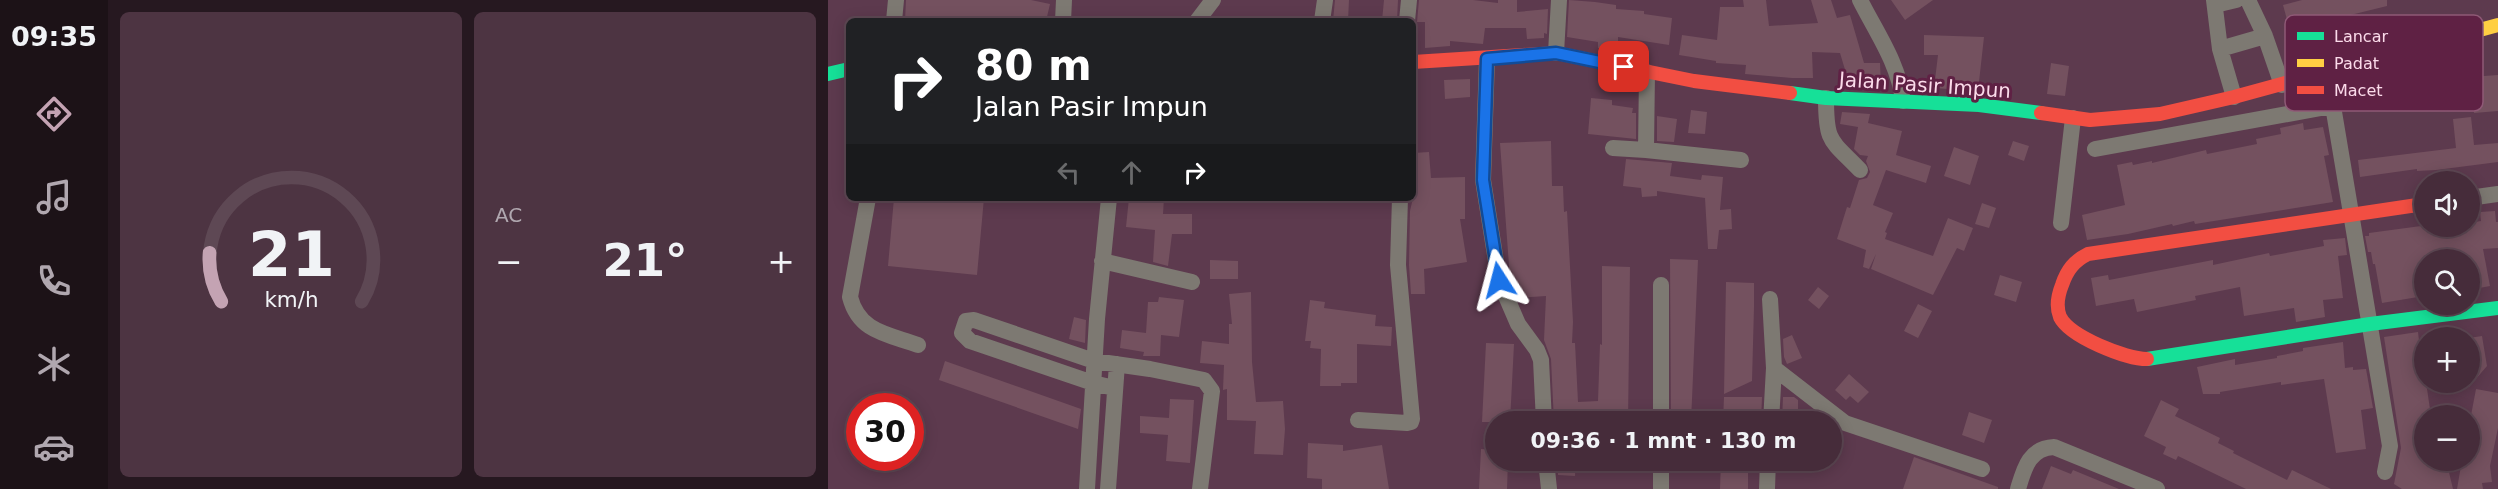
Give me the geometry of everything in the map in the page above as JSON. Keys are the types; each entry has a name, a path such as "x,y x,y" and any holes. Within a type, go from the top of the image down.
{"street":[{"path":"894,18 896,0"},
{"path":"1063,18 1064,0"},
{"path":"1199,18 1214,0"},
{"path":"1323,18 1325,0"},
{"path":"1407,18 1409,0"},
{"path":"1556,53 1559,0"},
{"path":"1860,0 1890,58 1901,85 1903,101"},
{"path":"2234,97 2220,49 2214,3 2236,0"},
{"path":"2248,0 2265,36 2282,85"},
{"name":"Jalan Pasir Impun","path":"2483,29 2498,25"},
{"path":"2220,49 2265,36"},
{"name":"Jalan Pasir Impun","path":"1416,62 1556,53 1694,81 1826,98 1979,105 2090,120 2160,114 2285,84"},
{"path":"1487,59 1483,180 1499,280 1518,324 1537,350 1541,360 1543,411"},
{"path":"828,74 846,70"},
{"path":"1646,150 1647,72"},
{"path":"1826,98 1826,123 1832,143 1860,170"},
{"path":"2096,149 2305,111"},
{"path":"2335,111 2390,446 2385,472"},
{"path":"2061,223 2073,118"},
{"path":"1613,147 1741,160"},
{"path":"2480,196 2498,194"},
{"path":"867,201 850,297 854,311 868,327 918,345"},
{"path":"1087,489 1092,383 1109,201"},
{"path":"1358,420 1407,423 1412,419 1398,265 1400,201"},
{"path":"2414,205 2088,254 2076,260 2067,269 2058,297 2061,319 2068,326 2121,353 2134,358 2149,359 2370,324 2498,308"},
{"path":"1102,261 1192,282"},
{"path":"1661,285 1661,411"},
{"path":"1770,299 1774,368 1772,411"},
{"path":"1114,388 1092,383 970,341 962,333 962,327 966,321 974,320 1094,361 1204,380 1212,391 1200,489"},
{"path":"1108,489 1117,364"},
{"path":"1774,368 1845,423 1982,469"},
{"path":"2018,489 2030,457 2045,447 2054,447 2157,489"},
{"path":"1547,471 1549,489"},
{"path":"1661,471 1661,489"},
{"path":"1767,489 1768,471"}],"building":[{"path":"906,0 1031,0 1050,4 1047,18 905,18"},
{"path":"1335,0 1349,0 1348,18 1333,18"},
{"path":"1384,0 1398,0 1397,18 1382,18"},
{"path":"1419,0 1473,0 1498,3 1498,0 1517,0 1517,12 1548,9 1547,34 1544,33 1544,38 1527,39 1526,28 1485,28 1483,44 1450,41 1450,46 1425,48 1425,22 1417,22"},
{"path":"1569,0 1616,5 1616,9 1644,11 1644,14 1672,18 1669,45 1618,37 1618,51 1612,51 1598,48 1598,42 1567,37"},
{"path":"1743,0 1766,0 1769,26 1818,23 1811,0 1831,0 1837,18 1850,15 1864,63 1880,63 1881,87 1844,85 1846,73 1840,53 1812,52 1813,78 1745,74 1746,65 1716,63 1716,61 1679,55 1682,35 1717,40 1720,7 1744,7"},
{"path":"1891,0 1933,0 1905,20"},
{"path":"2302,0 2387,0 2387,6 2350,15 2286,15 2283,5"},
{"path":"1924,35 1984,37 1978,91 1934,88 1938,55 1924,55"},
{"path":"2051,63 2069,66 2065,96 2047,94"},
{"path":"2498,75 2498,111 2474,113 2474,111 2483,111 2483,76"},
{"path":"1470,79 1470,97 1445,99 1444,80"},
{"path":"1591,98 1612,100 1612,105 1633,108 1632,113 1636,113 1636,139 1588,134"},
{"path":"1691,110 1707,112 1705,134 1688,133"},
{"path":"1842,112 1870,114 1868,123 1902,131 1896,155 1931,166 1926,183 1886,170 1873,205 1893,213 1885,232 1887,233 1885,239 1933,256 1948,218 1973,228 1964,251 1957,248 1933,295 1871,269 1876,254 1869,269 1863,267 1866,250 1837,239 1847,207 1850,208 1859,180 1867,178 1870,172 1866,161 1868,156 1860,155 1854,149 1858,127 1840,124"},
{"path":"1657,116 1677,119 1674,142 1657,141"},
{"path":"2471,117 2474,145 2498,143 2498,162 2360,177 2358,160 2456,148 2453,119"},
{"path":"2303,123 2304,130 2323,127 2329,155 2324,156 2333,202 2195,224 2194,221 2173,226 2172,224 2087,240 2082,215 2125,205 2117,165 2132,162 2133,165 2152,161 2152,163 2206,150 2207,154 2257,144 2256,139 2281,134 2280,128"},
{"path":"1551,141 1552,186 1563,186 1564,212 1567,211 1572,343 1575,343 1578,402 1598,401 1600,344 1602,345 1602,266 1630,267 1628,411 1553,411 1551,359 1544,340 1546,296 1518,298 1510,279 1500,143"},
{"path":"2013,141 2029,146 2024,161 2008,155"},
{"path":"1954,147 1979,156 1970,185 1944,176"},
{"path":"1429,152 1431,178 1465,177 1465,219 1460,219 1467,262 1424,269 1425,294 1411,294 1409,265 1410,211 1412,201 1416,201 1416,153"},
{"path":"1626,159 1672,163 1670,176 1701,180 1702,175 1723,177 1720,210 1731,209 1732,229 1719,230 1717,249 1708,249 1705,198 1657,191 1657,196 1642,197 1641,188 1623,186"},
{"path":"894,201 984,201 977,275 888,266"},
{"path":"1129,201 1164,201 1163,214 1192,214 1192,234 1172,234 1168,266 1153,262 1155,230 1126,227"},
{"path":"1982,203 1996,208 1989,228 1975,224"},
{"path":"2495,211 2496,222 2498,222 2498,248 2483,249 2490,286 2480,288 2480,249 2414,249 2414,298 2382,303 2375,264 2373,264 2371,252 2368,252 2365,236 2369,236 2369,233 2414,227 2414,237 2480,237 2480,212"},
{"path":"2345,238 2347,255 2338,256 2343,298 2323,300 2325,317 2296,322 2294,308 2244,316 2240,287 2195,296 2196,300 2137,312 2134,299 2096,306 2091,278 2108,275 2109,280 2213,260 2213,265 2269,253 2270,256 2324,246 2323,240"},
{"path":"1670,259 1698,260 1691,411 1671,411"},
{"path":"1210,260 1238,261 1238,279 1210,279"},
{"path":"2000,275 2022,282 2016,302 1994,295"},
{"path":"1726,282 1754,283 1754,307 1752,381 1724,394"},
{"path":"1818,287 1829,296 1819,309 1808,300"},
{"path":"1251,292 1252,362 1256,402 1283,401 1285,429 1283,455 1254,454 1256,421 1227,420 1227,389 1223,390 1224,365 1200,363 1202,341 1229,344 1229,324 1232,324 1229,294"},
{"path":"1159,297 1184,300 1179,337 1161,335 1160,356 1143,356 1144,352 1120,348 1122,330 1146,333 1148,302 1158,302"},
{"path":"1310,300 1325,302 1324,308 1376,315 1375,326 1392,327 1391,346 1357,344 1357,383 1320,386 1321,349 1310,348 1311,341 1305,341"},
{"path":"1918,304 1932,311 1918,338 1904,331"},
{"path":"1074,317 1086,320 1085,343 1069,339"},
{"path":"2414,333 2414,393 2428,393 2429,405 2414,405 2414,471 2449,471 2453,489 2402,489 2394,484 2401,448 2384,337"},
{"path":"1792,335 1802,358 1787,364 1784,357 1783,339"},
{"path":"2480,336 2482,336 2487,366 2480,374"},
{"path":"2343,342 2345,368 2366,369 2373,408 2361,410 2366,449 2336,453 2324,379 2281,385 2281,382 2220,392 2220,394 2203,394 2197,367 2235,359 2235,365 2277,358 2277,356 2303,351 2303,348"},
{"path":"1486,343 1514,344 1511,411 1485,411 1485,422 1482,422"},
{"path":"945,361 1081,409 1078,429 939,380"},
{"path":"1849,374 1869,392 1858,403 1850,396 1846,400 1835,390"},
{"path":"2480,390 2498,393 2498,428 2490,466 2492,482 2482,483 2483,489 2457,489 2460,471 2480,471 2480,405 2473,405 2475,393 2480,393"},
{"path":"1724,397 1762,397 1761,411 1723,411"},
{"path":"1783,397 1794,397 1798,400 1798,411 1782,411"},
{"path":"1170,399 1194,400 1190,463 1166,461 1168,435 1140,433 1140,416 1169,418"},
{"path":"2161,400 2179,409 2175,416 2220,438 2218,443 2234,451 2233,453 2287,480 2292,470 2331,489 2246,489 2178,456 2176,460 2163,454 2166,447 2144,436"},
{"path":"1969,412 1992,420 1984,443 1962,435"},
{"path":"1308,443 1343,445 1343,451 1382,445 1389,489 1322,489 1322,479 1307,478"},
{"path":"1481,449 1485,449 1485,471 1508,471 1507,489 1479,489"},
{"path":"1914,457 1998,487 1998,489 1903,489"},
{"path":"2051,466 2071,474 2073,470 2119,489 2042,489"},
{"path":"1558,471 1575,471 1575,476 1558,475"},
{"path":"1721,471 1748,471 1748,489 1720,489"}],"traffic: fast":[{"path":"828,74 846,70"},
{"path":"1790,93 1826,98 1979,105 2041,113"},
{"path":"2147,359 2370,324 2498,308"}],"traffic: slow":[{"path":"2483,29 2498,25"}],"traffic: jam":[{"path":"1416,62 1556,53 1694,81 1790,93"},
{"path":"2041,113 2090,120 2160,114 2285,83"},
{"path":"2147,359 2099,346 2075,332 2060,317 2058,301 2064,280 2072,266 2088,254 2414,205"}],"route":[{"path":"1499,280 1483,180 1487,59 1556,53 1624,67"}]}
